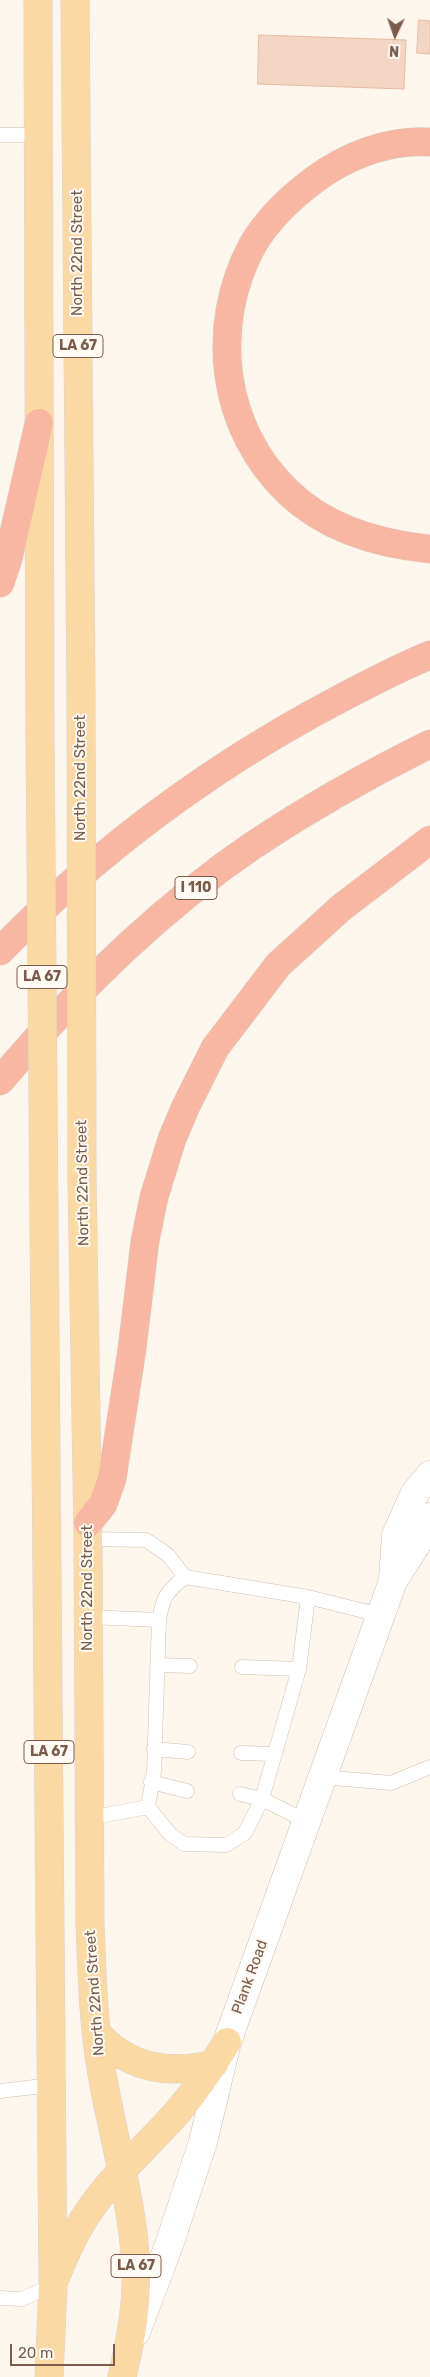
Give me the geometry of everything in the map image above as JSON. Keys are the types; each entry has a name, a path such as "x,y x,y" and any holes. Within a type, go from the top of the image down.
{"highway":[{"path":"430,142 403,143 346,160 325,172 283,206 253,245 240,273 229,313 226,365 236,414 260,459 290,494 334,523 358,535 380,542 430,549"},
{"path":"0,583 8,559 39,423"},
{"path":"0,951 65,890 133,832 191,789 261,743 312,714 430,655"},
{"name":"I 110","path":"0,1081 83,989 151,926 209,878 252,847 308,811 390,764 430,744"},
{"path":"88,1531 103,1504 112,1479 132,1349 145,1241 154,1197 172,1139 186,1106 216,1048 278,965 342,907 430,840"}],"main road":[{"name":"LA 67","path":"38,0 40,734 53,2285 49,2377"},
{"name":"North 22nd Street","path":"75,0 81,691 82,1178 88,1531 90,1944 97,2033 107,2103 134,2242 136,2274 134,2306 124,2369"},
{"path":"97,2033 123,2057 156,2067 192,2069 220,2053"},
{"path":"53,2285 65,2255 89,2211 121,2170 175,2115 220,2053"}],"street":[{"name":"Plank Road","path":"393,1580 396,1535 415,1493 430,1475"},
{"name":"Plank Road","path":"418,1542 430,1494"},
{"name":"Plank Road","path":"124,2369 170,2242 203,2142 220,2053 393,1580 418,1542 430,1517"}],"lane":[{"path":"0,135 38,135"},
{"path":"88,1531 146,1540 168,1555 185,1577 308,1597 380,1615"},
{"path":"185,1577 169,1589 163,1598 159,1620 154,1749 148,1807 170,1834 184,1844 226,1845 245,1833 262,1799 273,1754 299,1669 308,1597"},
{"path":"88,1617 159,1620"},
{"path":"157,1665 190,1666"},
{"path":"242,1667 299,1669"},
{"path":"154,1749 188,1752"},
{"path":"241,1753 273,1754"},
{"path":"322,1777 391,1783 430,1767"},
{"path":"151,1782 187,1791"},
{"path":"240,1794 262,1799 306,1821"},
{"path":"89,1818 148,1807"},
{"path":"0,2091 52,2085"},
{"path":"0,2298 22,2299 53,2285"}],"building":[{"path":"419,20 430,21 430,54 417,53"},
{"path":"259,35 406,40 404,89 258,84"}]}
